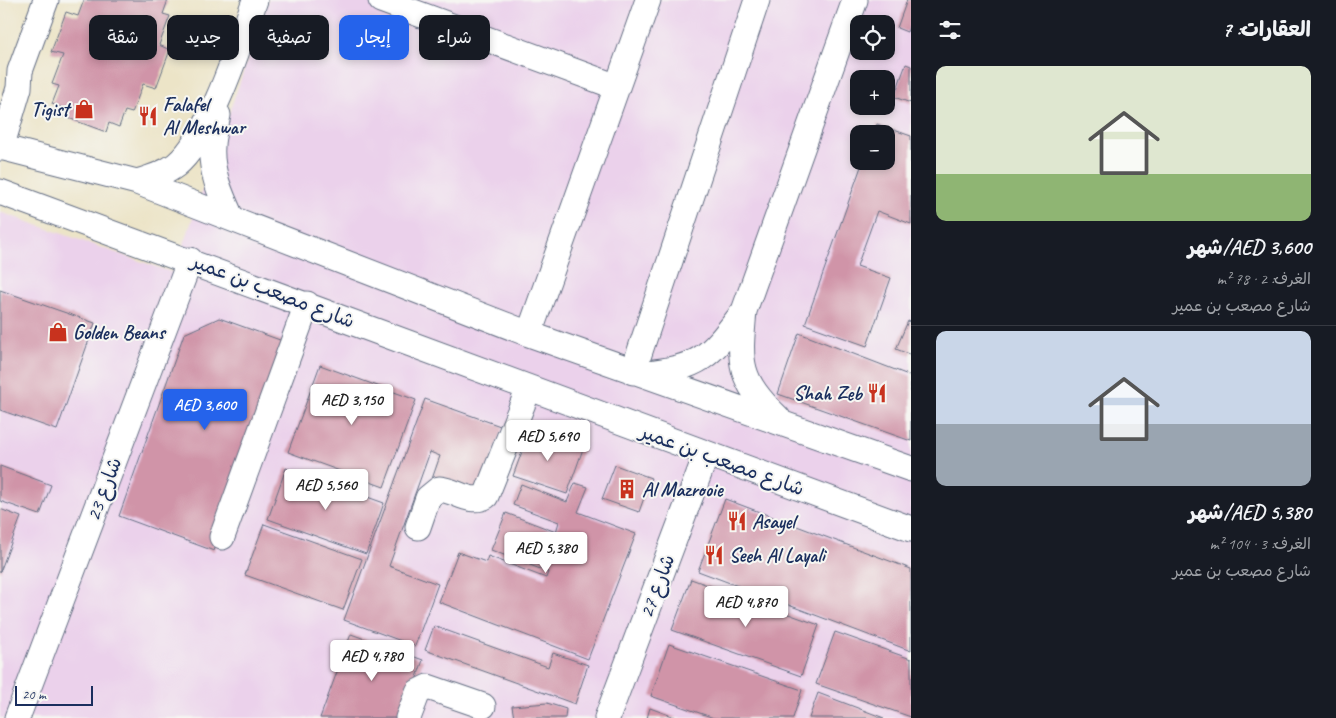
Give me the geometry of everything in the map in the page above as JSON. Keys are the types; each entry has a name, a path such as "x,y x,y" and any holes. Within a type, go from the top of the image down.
{"street":[{"path":"46,0 20,71 19,88 1,147 137,182 529,334 636,373 781,421 911,469"},
{"path":"137,182 160,175 176,165 195,142 225,83 255,0"},
{"path":"381,0 617,87"},
{"path":"529,334 648,0"},
{"path":"636,373 757,0"},
{"path":"781,421 753,392 746,378 740,347 744,311 855,0"},
{"path":"0,98 7,82 20,71"},
{"path":"225,83 212,146 215,177 231,218"},
{"name":"شارع مصعب بن عمير","path":"0,192 190,260 706,455 911,529"},
{"name":"شارع 23","path":"18,718 190,260"},
{"path":"222,537 308,304"},
{"path":"636,373 680,369 701,359 720,342 744,311"},
{"path":"418,527 428,498 439,489 473,500 486,496 529,388"},
{"name":"شارع 27","path":"607,718 706,455"},
{"path":"408,718 418,692 428,687 482,706"}],"shaded area":[{"path":"268,0 911,0 911,718 0,718 0,212 174,273 249,55 249,60 329,60 329,15 263,15"}],"building":[{"path":"84,0 168,0 163,14 167,15 167,24 159,45 167,49 167,58 156,88 143,84 132,113 125,111 119,127 109,123 106,132 60,115 63,108 52,104 59,86 52,84 63,55 51,52 66,12 78,16"},
{"path":"907,0 911,0 911,21 907,32 897,28"},
{"path":"906,64 911,66 911,103 895,97"},
{"path":"895,130 911,136 911,224 877,211 857,266 891,278 867,346 805,324 860,170 895,170"},
{"path":"0,290 95,323 57,430 0,410"},
{"path":"219,318 291,344 214,551 119,516 184,334"},
{"path":"908,321 911,322 911,355 896,349"},
{"path":"799,333 911,376 911,441 778,394"},
{"path":"320,365 416,400 384,487 288,452"},
{"path":"425,399 503,427 478,496 432,479 440,456 430,452 389,566 438,584 415,646 344,620"},
{"path":"530,430 583,449 567,494 513,476"},
{"name":"Al Mazrooie","path":"615,465 651,478 639,512 602,499"},
{"path":"0,466 51,485 40,515 0,501"},
{"path":"286,468 384,503 366,554 268,519"},
{"path":"575,483 588,487 578,512 636,534 588,659 439,602 458,552 486,562 488,556 546,578 548,572 491,550 506,513 556,532 559,522 513,505 521,484 567,502"},
{"path":"725,499 911,569 911,651 698,571"},
{"path":"0,509 21,517 0,572"},
{"path":"264,524 362,559 343,610 245,575"},
{"path":"691,579 819,625 801,676 672,630"},
{"path":"434,626 548,667 553,653 588,665 575,704 425,650"},
{"path":"835,632 911,659 911,717 816,684"},
{"path":"351,634 423,660 403,718 320,718"},
{"path":"669,644 802,690 793,718 714,718 651,696"},
{"path":"818,693 884,718 809,718"},
{"path":"547,703 566,709 565,718 514,718 512,706"},
{"path":"650,708 677,718 647,718"}],"place":[{"name":"Tigist","path":"84,109"},
{"name":"Falafel Al Meshwar","path":"148,116"},
{"name":"Golden Beans","path":"58,332"},
{"name":"Shah Zeb","path":"877,393"},
{"name":"Al Mazrooie","path":"627,489"},
{"name":"Asayel","path":"737,521"},
{"name":"Seeh Al Layali","path":"714,555"}]}
